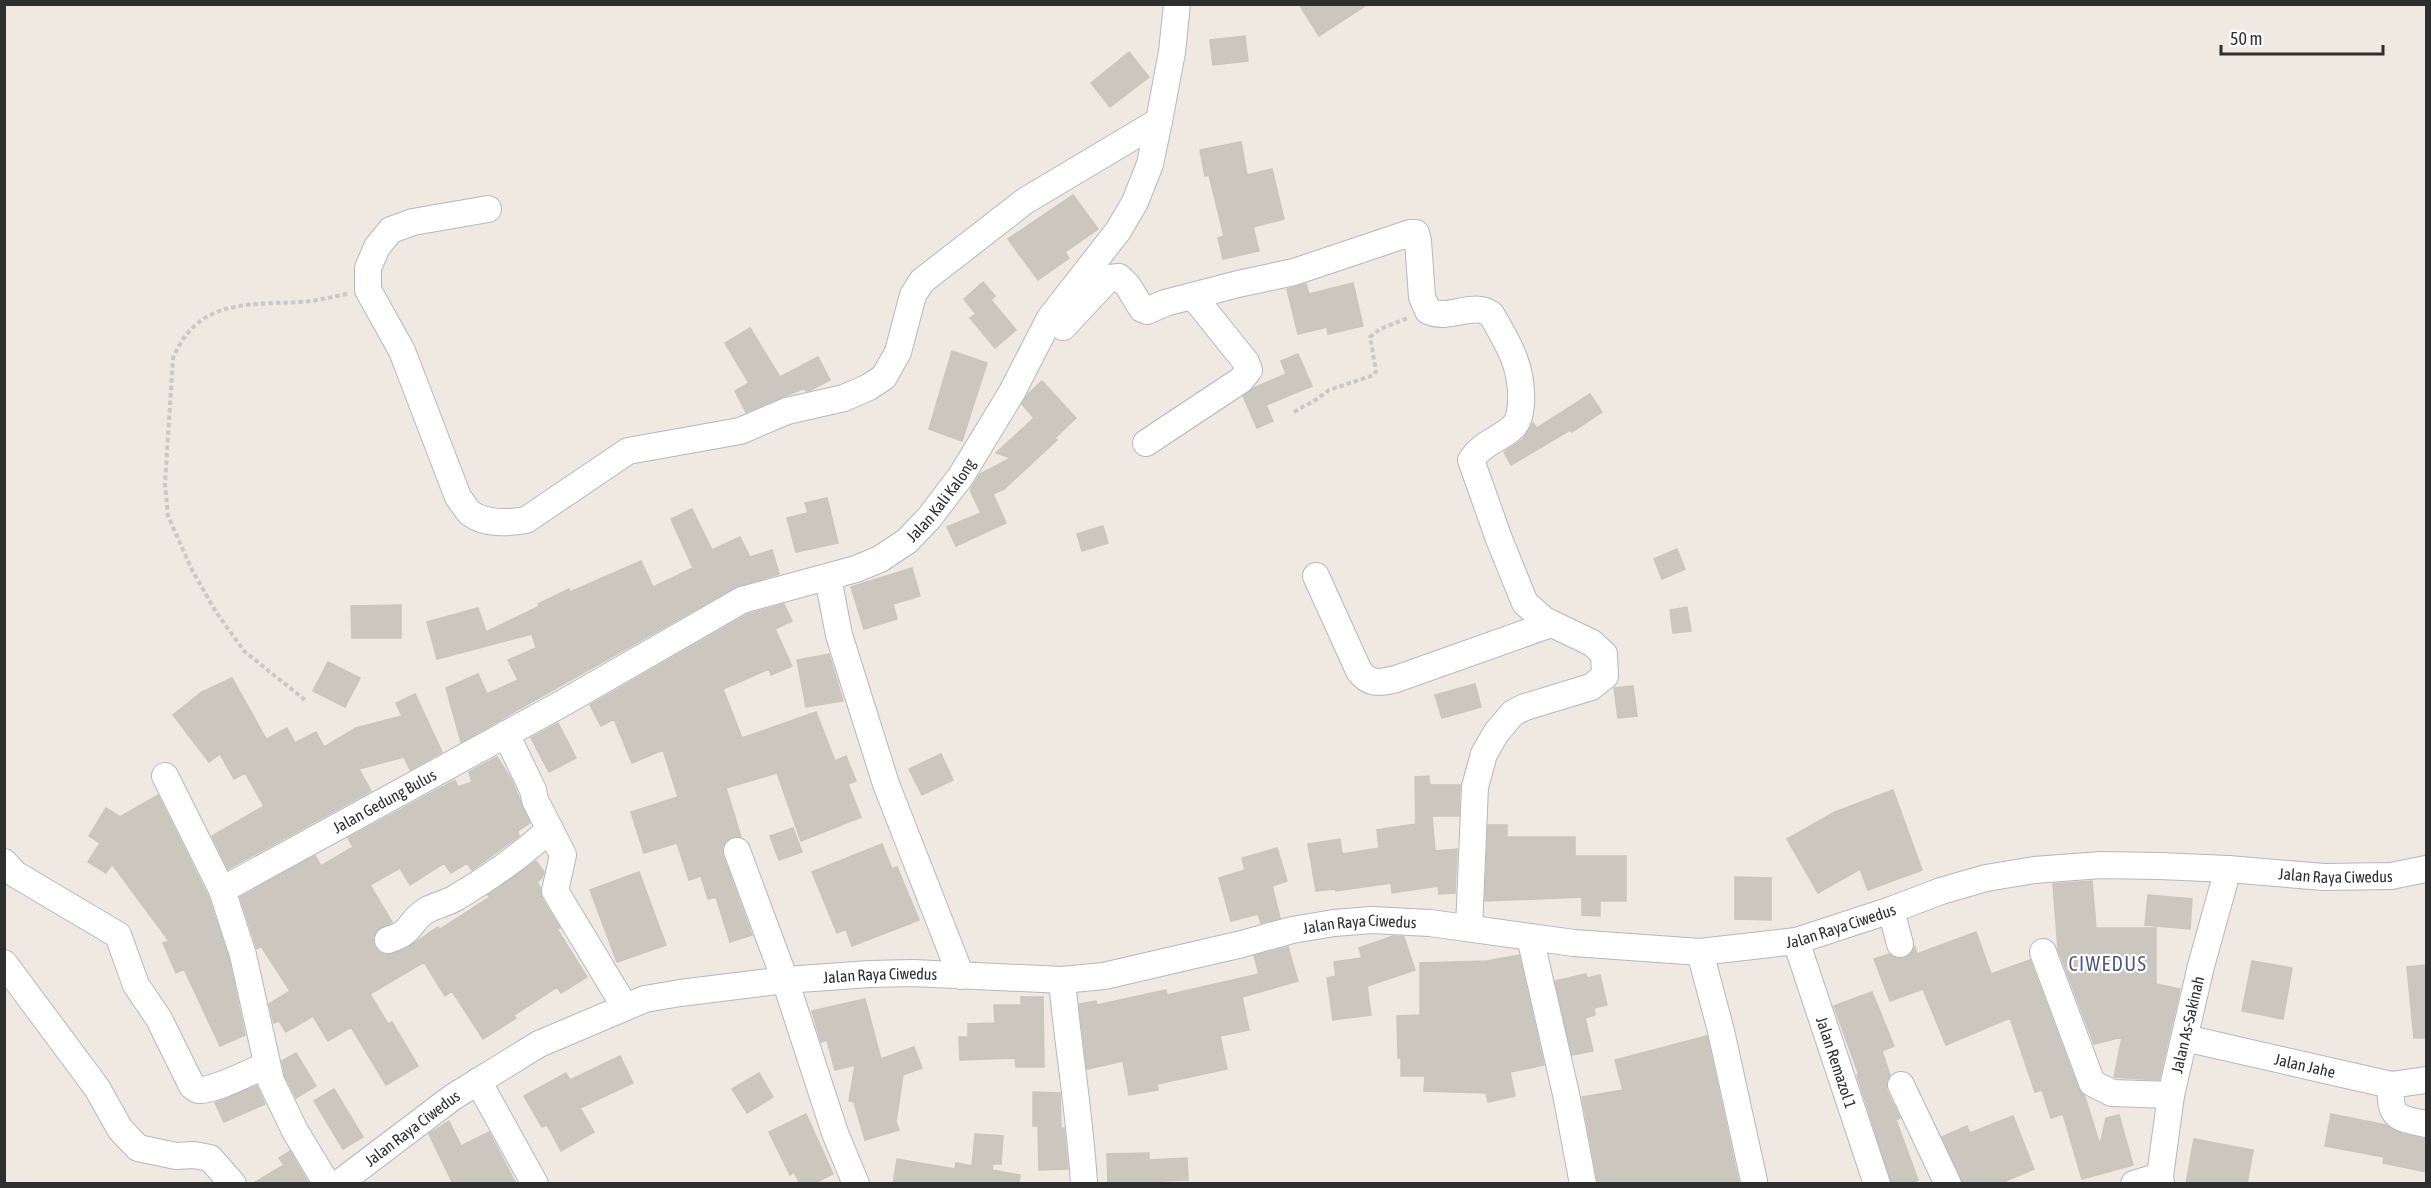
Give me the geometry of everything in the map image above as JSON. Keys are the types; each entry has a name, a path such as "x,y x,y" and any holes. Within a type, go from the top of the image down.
{"street":[{"name":"Jalan Kali Kalong","path":"828,578 880,559 907,541 929,518 961,476 1026,367 1050,318 1118,231 1135,202 1150,165 1172,52 1178,4"},
{"path":"488,209 413,222 391,230 377,247 368,268 368,290 402,351 458,497 471,513 493,522 508,523 526,520 628,451 740,431 787,411 844,398 869,387 884,377 898,352 913,295 922,281 1025,201 1160,121"},
{"path":"1026,367 1109,278 1119,277 1128,286 1142,309 1147,311 1193,296 1294,272 1410,233 1416,233 1418,241 1422,297 1428,311 1437,315 1478,309 1491,314 1514,355 1521,376 1520,417 1511,429 1480,448 1471,460 1525,603 1551,624 1592,643 1604,654 1605,676 1591,687 1525,707 1514,713 1496,733 1484,754 1475,787 1469,928"},
{"path":"1146,442 1241,380 1249,370 1246,362 1193,296"},
{"path":"1316,576 1359,671 1371,682 1396,679 1551,624"},
{"path":"828,578 839,635 886,784 961,975"},
{"name":"Jalan Gedung Bulus","path":"222,890 506,734 742,600 828,578"},
{"path":"506,734 562,855 555,891 625,1007"},
{"path":"165,776 222,890 243,954 271,1081 295,1131 327,1184"},
{"path":"388,940 407,932 426,911 454,899 471,888 526,850 550,830"},
{"path":"737,851 785,980 835,1133 856,1184"},
{"path":"4,862 15,874 118,935 136,985 159,1019 192,1086 201,1090 267,1065"},
{"name":"Jalan Raya Ciwedus","path":"338,1184 478,1081 539,1044 645,999 680,993 785,980 870,974 961,975 1062,980 1104,976 1150,967 1292,930 1372,920 1430,923 1574,943 1700,952 1796,941 1941,891 1986,878 2034,870 2101,865 2228,869 2324,877 2391,876 2427,869"},
{"name":"Jalan As-Sakinah","path":"2161,1180 2171,1095 2201,966 2228,869"},
{"path":"1891,910 1900,944"},
{"path":"1530,937 1566,1094 1583,1184"},
{"name":"Jalan Remazol 1","path":"1796,941 1877,1184"},
{"path":"1700,952 1721,1031 1754,1181"},
{"path":"2043,952 2092,1083 2112,1093 2171,1095"},
{"path":"4,963 97,1088 120,1129 138,1148 176,1156 194,1155 210,1158 233,1184"},
{"path":"1062,980 1069,1053 1081,1133 1084,1184"},
{"name":"Jalan Jahe","path":"2185,1038 2391,1085 2427,1080"},
{"path":"478,1081 534,1184"},
{"path":"1901,1085 1948,1184"},
{"path":"2391,1085 2390,1104 2394,1114 2403,1119 2427,1124"},
{"path":"2134,1184 2161,1180"}],"path":[{"path":"305,700 244,651 216,612 192,570 168,516 165,484 173,358 180,342 193,325 206,316 251,304 302,302 368,290"},
{"path":"1294,412 1329,390 1374,375 1376,371 1370,337 1373,333 1428,311"}],"building":[{"path":"1299,4 1368,4 1319,36"},
{"path":"1245,36 1248,61 1213,65 1210,40"},
{"path":"1129,52 1149,77 1110,107 1091,83"},
{"path":"1241,142 1247,175 1272,169 1284,219 1253,227 1259,251 1223,259 1218,238 1224,236 1209,175 1205,176 1200,150"},
{"path":"1073,195 1098,229 1065,252 1069,258 1038,280 1008,239"},
{"path":"983,282 995,296 991,300 1016,330 995,348 970,318 976,314 964,299"},
{"path":"1353,283 1363,326 1328,334 1327,327 1298,334 1287,289 1306,284 1309,294"},
{"path":"750,328 780,377 818,357 830,380 809,391 805,388 746,412 735,391 749,383 725,343"},
{"path":"952,351 987,363 962,441 929,429"},
{"path":"1298,354 1312,386 1266,405 1273,421 1257,428 1243,396 1254,388 1286,374 1281,361"},
{"path":"1042,381 1076,418 1055,438 1057,440 1004,489 993,494 1006,523 956,546 947,527 981,513 970,490 980,474 1011,458 996,453 1034,418 1022,404 1028,394"},
{"path":"1590,394 1602,412 1572,432 1570,430 1511,465 1504,452 1522,440 1533,423 1537,428"},
{"path":"827,498 838,543 796,552 787,518 808,513 805,503"},
{"path":"692,509 712,550 740,537 750,557 772,550 779,574 735,587 461,742 446,688 478,674 487,694 518,680 508,660 536,648 532,634 437,659 427,622 478,608 486,632 569,589 570,592 641,561 653,587 693,568 671,519"},
{"path":"1103,526 1108,543 1082,551 1077,534"},
{"path":"1677,549 1685,569 1662,579 1654,559"},
{"path":"912,568 920,596 893,604 897,619 864,629 851,587"},
{"path":"784,604 792,621 775,629 792,666 771,675 769,669 723,689 742,738 816,712 835,761 846,756 856,781 848,784 861,817 801,841 777,773 726,788 741,837 732,837 726,841 722,848 723,856 752,935 730,942 716,897 708,899 701,876 689,880 677,843 644,853 631,812 678,797 663,750 632,763 614,719 601,726 590,705 748,614"},
{"path":"401,605 401,638 352,638 351,606"},
{"path":"1687,607 1691,631 1673,633 1670,610"},
{"path":"829,654 843,701 806,707 797,660"},
{"path":"328,662 360,678 345,707 313,691"},
{"path":"232,678 267,739 287,728 295,743 316,732 324,747 356,728 402,716 396,703 415,694 442,752 410,770 404,757 359,769 371,791 228,869 212,836 264,806 245,773 234,779 220,754 209,762 173,715 202,692"},
{"path":"1475,684 1481,707 1442,718 1435,695"},
{"path":"1633,686 1637,716 1618,718 1614,688"},
{"path":"558,723 576,758 549,772 531,738"},
{"path":"941,754 953,780 922,795 909,769"},
{"path":"497,757 511,779 530,823 518,831 519,836 472,870 467,863 451,873 444,863 410,885 400,868 370,885 392,922 376,931 373,938 374,946 386,955 404,950 490,897 488,895 536,861 544,872 542,878 537,882 542,899 560,928 557,929 587,977 561,993 557,987 514,1015 516,1018 483,1039 452,991 445,996 424,962 370,994 388,1024 392,1022 418,1066 386,1085 351,1027 328,1041 313,1016 286,1032 279,1021 274,1023 269,1004 290,991 261,946 257,949 240,897 315,856 321,866 353,847 348,838 455,780 458,787 472,782 469,772"},
{"path":"1429,776 1429,783 1432,785 1460,785 1459,816 1432,816 1435,851 1457,849 1455,893 1439,894 1438,886 1392,893 1391,883 1336,891 1335,889 1316,891 1308,844 1340,839 1342,854 1379,848 1377,830 1416,824 1415,777"},
{"path":"1893,790 1922,870 1868,890 1860,869 1818,893 1787,839 1835,812"},
{"path":"158,795 208,896 229,959 245,1035 220,1046 184,969 176,973 163,943 169,941 112,864 106,873 88,862 100,843 89,836 106,808 120,817"},
{"path":"1488,825 1507,825 1507,837 1575,837 1575,856 1626,856 1626,901 1600,901 1600,916 1582,915 1582,897 1485,901"},
{"path":"793,828 802,852 779,860 770,836"},
{"path":"882,844 892,869 897,867 919,920 852,946 846,929 837,933 812,872"},
{"path":"1277,848 1287,881 1272,886 1280,918 1261,923 1258,914 1231,921 1219,878 1245,870 1242,858"},
{"path":"639,872 666,945 617,962 590,890"},
{"path":"1735,877 1771,878 1771,920 1735,919"},
{"path":"2092,881 2096,928 2156,928 2156,984 2180,989 2159,1080 2114,1077 2122,1037 2094,1044 2058,949 2053,884"},
{"path":"2148,895 2192,899 2190,929 2145,925"},
{"path":"1976,932 1991,974 2030,960 2078,1088 2085,1097 2100,1145 2106,1118 2119,1115 2133,1165 2082,1179 2063,1114 2051,1118 2042,1090 2035,1092 2010,1018 1946,1045 1923,989 1890,1001 1874,959 1889,954 1903,959 1911,954 1915,947 1917,954"},
{"path":"1393,936 1404,937 1415,970 1367,986 1371,1015 1333,1020 1327,978 1336,976 1334,962 1362,958 1359,948"},
{"path":"1288,947 1298,981 1242,997 1249,1030 1220,1036 1227,1069 1157,1084 1158,1090 1129,1095 1123,1061 1087,1069 1079,1004 1096,1001 1097,1005 1166,990 1167,995 1259,974 1254,956"},
{"path":"1519,955 1544,1065 1510,1072 1515,1096 1488,1102 1486,1093 1424,1091 1425,1076 1401,1076 1397,1016 1420,1015 1420,963 1487,961"},
{"path":"2252,961 2292,968 2283,1019 2242,1011"},
{"path":"2427,965 2427,1038 2414,1038 2407,967"},
{"path":"1586,974 1587,978 1600,975 1607,1005 1594,1008 1595,1015 1585,1018 1593,1051 1572,1055 1555,981"},
{"path":"1872,992 1894,1046 1882,1051 1890,1075 1886,1083 1887,1091 1900,1118 1896,1120 1918,1180 1908,1184 1892,1184 1857,1075 1859,1075 1834,1006"},
{"path":"1021,997 1043,997 1044,1067 1016,1067 1015,1058 960,1060 959,1037 968,1037 968,1024 995,1023 994,1005 1021,1005"},
{"path":"865,999 881,1059 914,1047 922,1068 903,1075 896,1122 899,1130 865,1140 854,1102 849,1101 855,1065 835,1070 827,1040 821,1042 812,1011"},
{"path":"1707,1036 1739,1184 1598,1184 1582,1097 1623,1090 1615,1060"},
{"path":"296,1053 316,1086 296,1098 285,1076 282,1061"},
{"path":"620,1056 633,1083 580,1108 594,1132 561,1151 547,1125 542,1127 524,1096 566,1073 570,1080"},
{"path":"759,1073 773,1097 747,1113 732,1089"},
{"path":"257,1086 265,1104 224,1122 215,1103"},
{"path":"334,1089 363,1137 343,1149 314,1101"},
{"path":"1033,1092 1060,1093 1061,1129 1064,1128 1068,1169 1039,1170 1038,1126 1033,1126"},
{"path":"806,1114 833,1174 813,1184 800,1184 794,1172 790,1175 769,1132"},
{"path":"2331,1114 2386,1125 2403,1134 2427,1139 2427,1172 2383,1163 2384,1157 2325,1146"},
{"path":"2013,1116 2034,1169 1999,1184 1963,1184 1942,1137 1967,1126 1970,1133"},
{"path":"449,1121 461,1146 489,1132 516,1184 453,1184 429,1134"},
{"path":"975,1134 1003,1136 1001,1164 993,1164 992,1170 1020,1175 1019,1184 893,1184 897,1159 955,1169 956,1163 972,1166"},
{"path":"2194,1139 2253,1150 2247,1184 2186,1184"},
{"path":"290,1151 309,1184 252,1184 284,1165 279,1158"},
{"path":"1149,1153 1149,1160 1187,1158 1188,1180 1162,1181 1162,1184 1108,1184 1107,1154"}],"district":[{"name":"CIWEDUS","path":"2108,964"}]}
